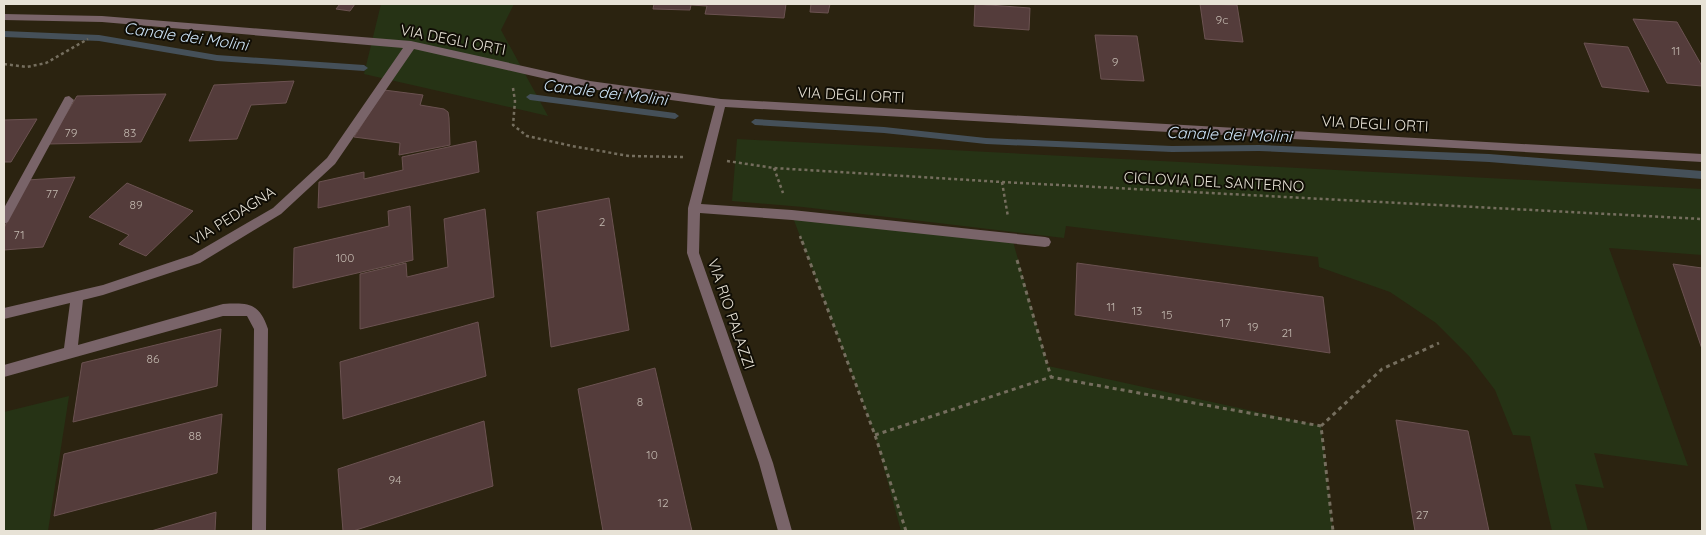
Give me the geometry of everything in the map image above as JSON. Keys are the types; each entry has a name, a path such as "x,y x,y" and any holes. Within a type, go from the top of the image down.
{"street":[{"name":"VIA DEGLI ORTI","path":"4,17 102,19 411,45 590,85 721,103 1702,158"},
{"name":"VIA PEDAGNA","path":"4,313 104,290 196,259 277,211 331,161 411,45"},
{"path":"4,219 69,100"},
{"name":"VIA RIO PALAZZI","path":"721,103 694,208 692,253 766,463 785,531"},
{"path":"694,208 792,215 1045,242"},
{"path":"70,352 77,296"},
{"path":"4,371 223,310 250,310 258,316 261,329 259,531"}],"path":[{"path":"4,64 28,66 46,63 93,36"},
{"name":"CICLOVIA DEL SANTERNO","path":"726,160 774,168 1002,182 1702,219"},
{"path":"774,168 875,435 906,531"},
{"path":"1002,182 1009,223"},
{"path":"1018,260 1051,376"},
{"path":"1321,426 1382,369 1439,343"},
{"path":"875,435 1051,376 1321,426"},
{"path":"1321,426 1333,531"}],"green space":[{"path":"381,4 514,4 501,30 548,116 364,74"},
{"path":"737,139 1702,189 1702,255 1609,248 1688,466 1594,453 1604,488 1575,484 1588,531 1552,531 1530,436 1513,435 1495,390 1469,356 1436,323 1390,292 1319,267 1318,257 1066,226 1064,238 803,207 732,201"},
{"path":"792,215 1012,238 1048,366 1321,426 1333,531 901,531 875,435"},
{"path":"69,396 48,531 4,531 4,412"}],"building":[{"path":"340,4 355,4 350,11 336,9"},
{"path":"654,4 786,4 784,18 705,14 707,6 691,5 690,10 653,9"},
{"path":"811,4 830,4 828,13 810,12"},
{"path":"975,4 1030,8 1029,30 974,26"},
{"path":"1200,4 1237,5 1243,42 1205,39"},
{"path":"1633,19 1677,22 1702,66 1702,86 1667,83"},
{"path":"1095,35 1137,36 1144,81 1101,79"},
{"path":"1584,43 1628,47 1649,92 1602,87"},
{"path":"294,81 286,103 251,105 237,139 189,141 214,85"},
{"path":"384,90 423,95 420,105 444,109 448,112 450,145 399,155 400,143 354,137"},
{"path":"166,94 141,142 48,144 77,96"},
{"path":"37,119 11,162 4,162 4,120"},
{"path":"476,141 479,172 318,208 319,182 364,172 364,179 403,170 402,157"},
{"path":"75,177 43,247 4,250 4,228 27,180"},
{"path":"127,183 193,211 146,256 119,244 129,235 89,217"},
{"path":"609,198 629,330 551,347 537,212"},
{"path":"410,206 413,260 293,288 294,248 389,226 388,211"},
{"path":"485,209 494,297 360,329 360,274 406,263 407,277 448,267 444,219"},
{"path":"1077,263 1323,297 1330,353 1075,315"},
{"path":"1673,264 1702,268 1702,349"},
{"path":"478,322 486,376 343,419 340,362"},
{"path":"221,329 217,386 73,422 82,363"},
{"path":"655,368 692,531 603,531 578,389"},
{"path":"222,414 217,473 54,516 64,454"},
{"path":"1396,420 1468,431 1489,531 1415,531"},
{"path":"484,421 493,486 353,531 343,531 338,469"},
{"path":"216,512 215,531 151,531"}],"waterway":[{"name":"Canale dei Molini","path":"4,34 99,38 217,58 364,68"},
{"name":"Canale dei Molini","path":"530,97 675,116"},
{"name":"Canale dei Molini","path":"755,122 884,130 986,141 1172,149 1259,148 1489,158 1702,175"}]}
